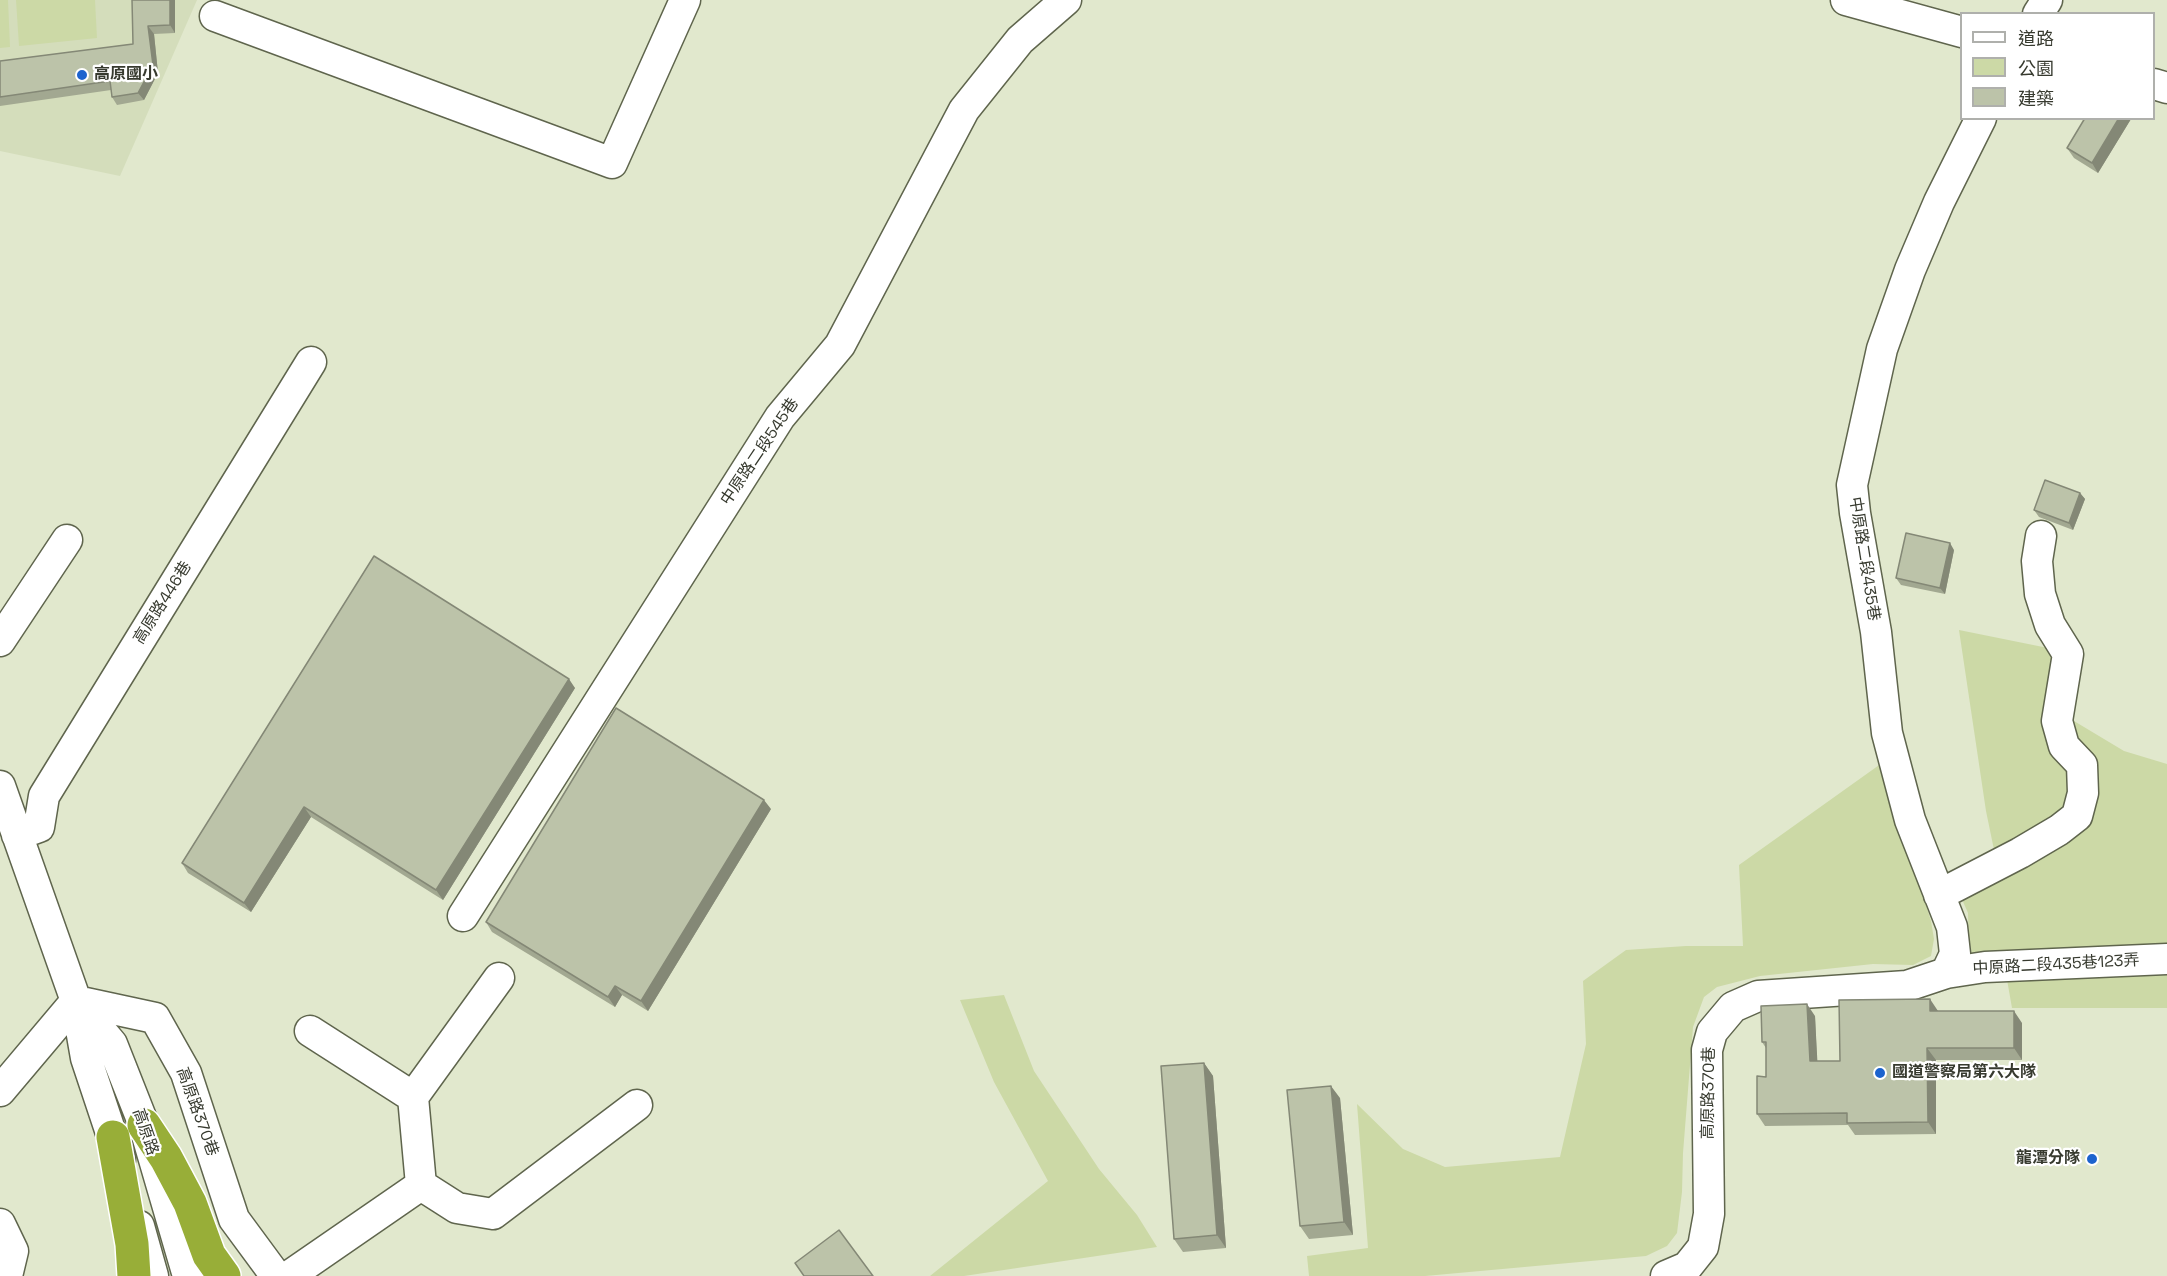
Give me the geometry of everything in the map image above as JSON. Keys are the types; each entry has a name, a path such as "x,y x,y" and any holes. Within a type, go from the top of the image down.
{"highway":[{"path":"144,1125 166,1158 190,1203 209,1255 224,1276"},
{"path":"113,1137 132,1244 134,1276"}],"street":[{"path":"215,16 612,163 685,0"},
{"name":"中原路二段545巷","path":"463,916 780,417 840,345 964,111 1020,40 1066,0"},
{"path":"1846,0 1960,31"},
{"name":"中原路二段435巷","path":"1946,973 1955,954 1953,927 1910,820 1887,733 1876,632 1852,485 1882,349 1910,270 1935,212 1980,120"},
{"name":"高原路446巷","path":"6,815 39,827 44,796 311,362"},
{"path":"1939,895 2020,853 2059,830 2077,816 2083,793 2082,765 2064,746 2057,721 2068,654 2050,625 2040,594 2037,561 2041,536"},
{"path":"0,641 67,540"},
{"name":"高原路","path":"6,815 76,1001 86,1058 113,1137 153,1276"},
{"name":"中原路二段435巷123弄","path":"1946,973 1985,967 2167,959"},
{"name":"高原路370巷","path":"1666,1276 1687,1267 1703,1247 1709,1214 1707,1050 1712,1032 1733,1007 1758,996 1907,986 1946,973"},
{"path":"421,1185 413,1097 499,978"},
{"path":"0,1091 76,1001"},
{"name":"高原路","path":"76,1001 112,1044 144,1125 188,1276"},
{"name":"高原路370巷","path":"76,1001 155,1017 186,1073 234,1219 276,1276"},
{"path":"310,1031 413,1097"},
{"path":"421,1185 457,1208 493,1214 637,1105"},
{"path":"289,1276 421,1185"},
{"path":"0,1224 13,1251 7,1276"}],"shaded area":[{"name":"高原國小","path":"0,0 197,0 120,176 0,151"}],"green space":[{"path":"0,0 8,0 10,47 0,48"},
{"path":"16,0 95,0 97,38 19,46"},
{"path":"1959,630 2048,648 2069,718 2124,751 2167,764 2167,944 1969,957 1968,913 1961,897 1999,874 1986,811"},
{"path":"1882,763 1931,921 1934,939 1931,956 1913,965 1873,964 1760,976 1717,987 1704,997 1693,1027 1682,1192 1677,1233 1667,1246 1646,1256 1425,1276 1309,1276 1307,1256 1368,1248 1357,1104 1403,1149 1445,1167 1560,1157 1586,1044 1583,981 1626,950 1686,946 1743,946 1739,865"},
{"path":"2167,969 2167,1008 2012,1008 2006,974"},
{"path":"1004,995 1034,1071 1099,1169 1137,1215 1157,1247 964,1276 930,1276 1048,1181 994,1082 960,1000"}],"building":[{"path":"132,0 170,0 170,25 148,26 153,65 138,93 112,97 110,81 0,97 0,61 133,44"},
{"path":"2084,120 2118,120 2092,163 2067,148"},
{"path":"2045,480 2080,493 2069,523 2034,510"},
{"path":"1906,533 1950,543 1940,588 1896,578"},
{"path":"374,556 569,679 436,890 304,807 244,903 182,863"},
{"path":"616,708 764,800 641,1001 615,986 608,997 486,922"},
{"path":"1930,999 1930,1011 2014,1011 2014,1048 1927,1048 1928,1122 1847,1123 1847,1113 1757,1114 1757,1076 1766,1077 1766,1042 1762,1042 1761,1006 1807,1004 1810,1061 1840,1061 1839,1000"},
{"path":"1204,1063 1217,1235 1174,1239 1161,1066"},
{"path":"1331,1086 1344,1222 1300,1226 1287,1090"},
{"path":"839,1230 873,1276 804,1276 795,1263"}],"place":[{"name":"高原國小","path":"82,75"},
{"name":"國道警察局第六大隊","path":"1880,1073"},
{"name":"龍潭分隊","path":"2092,1159"}]}
